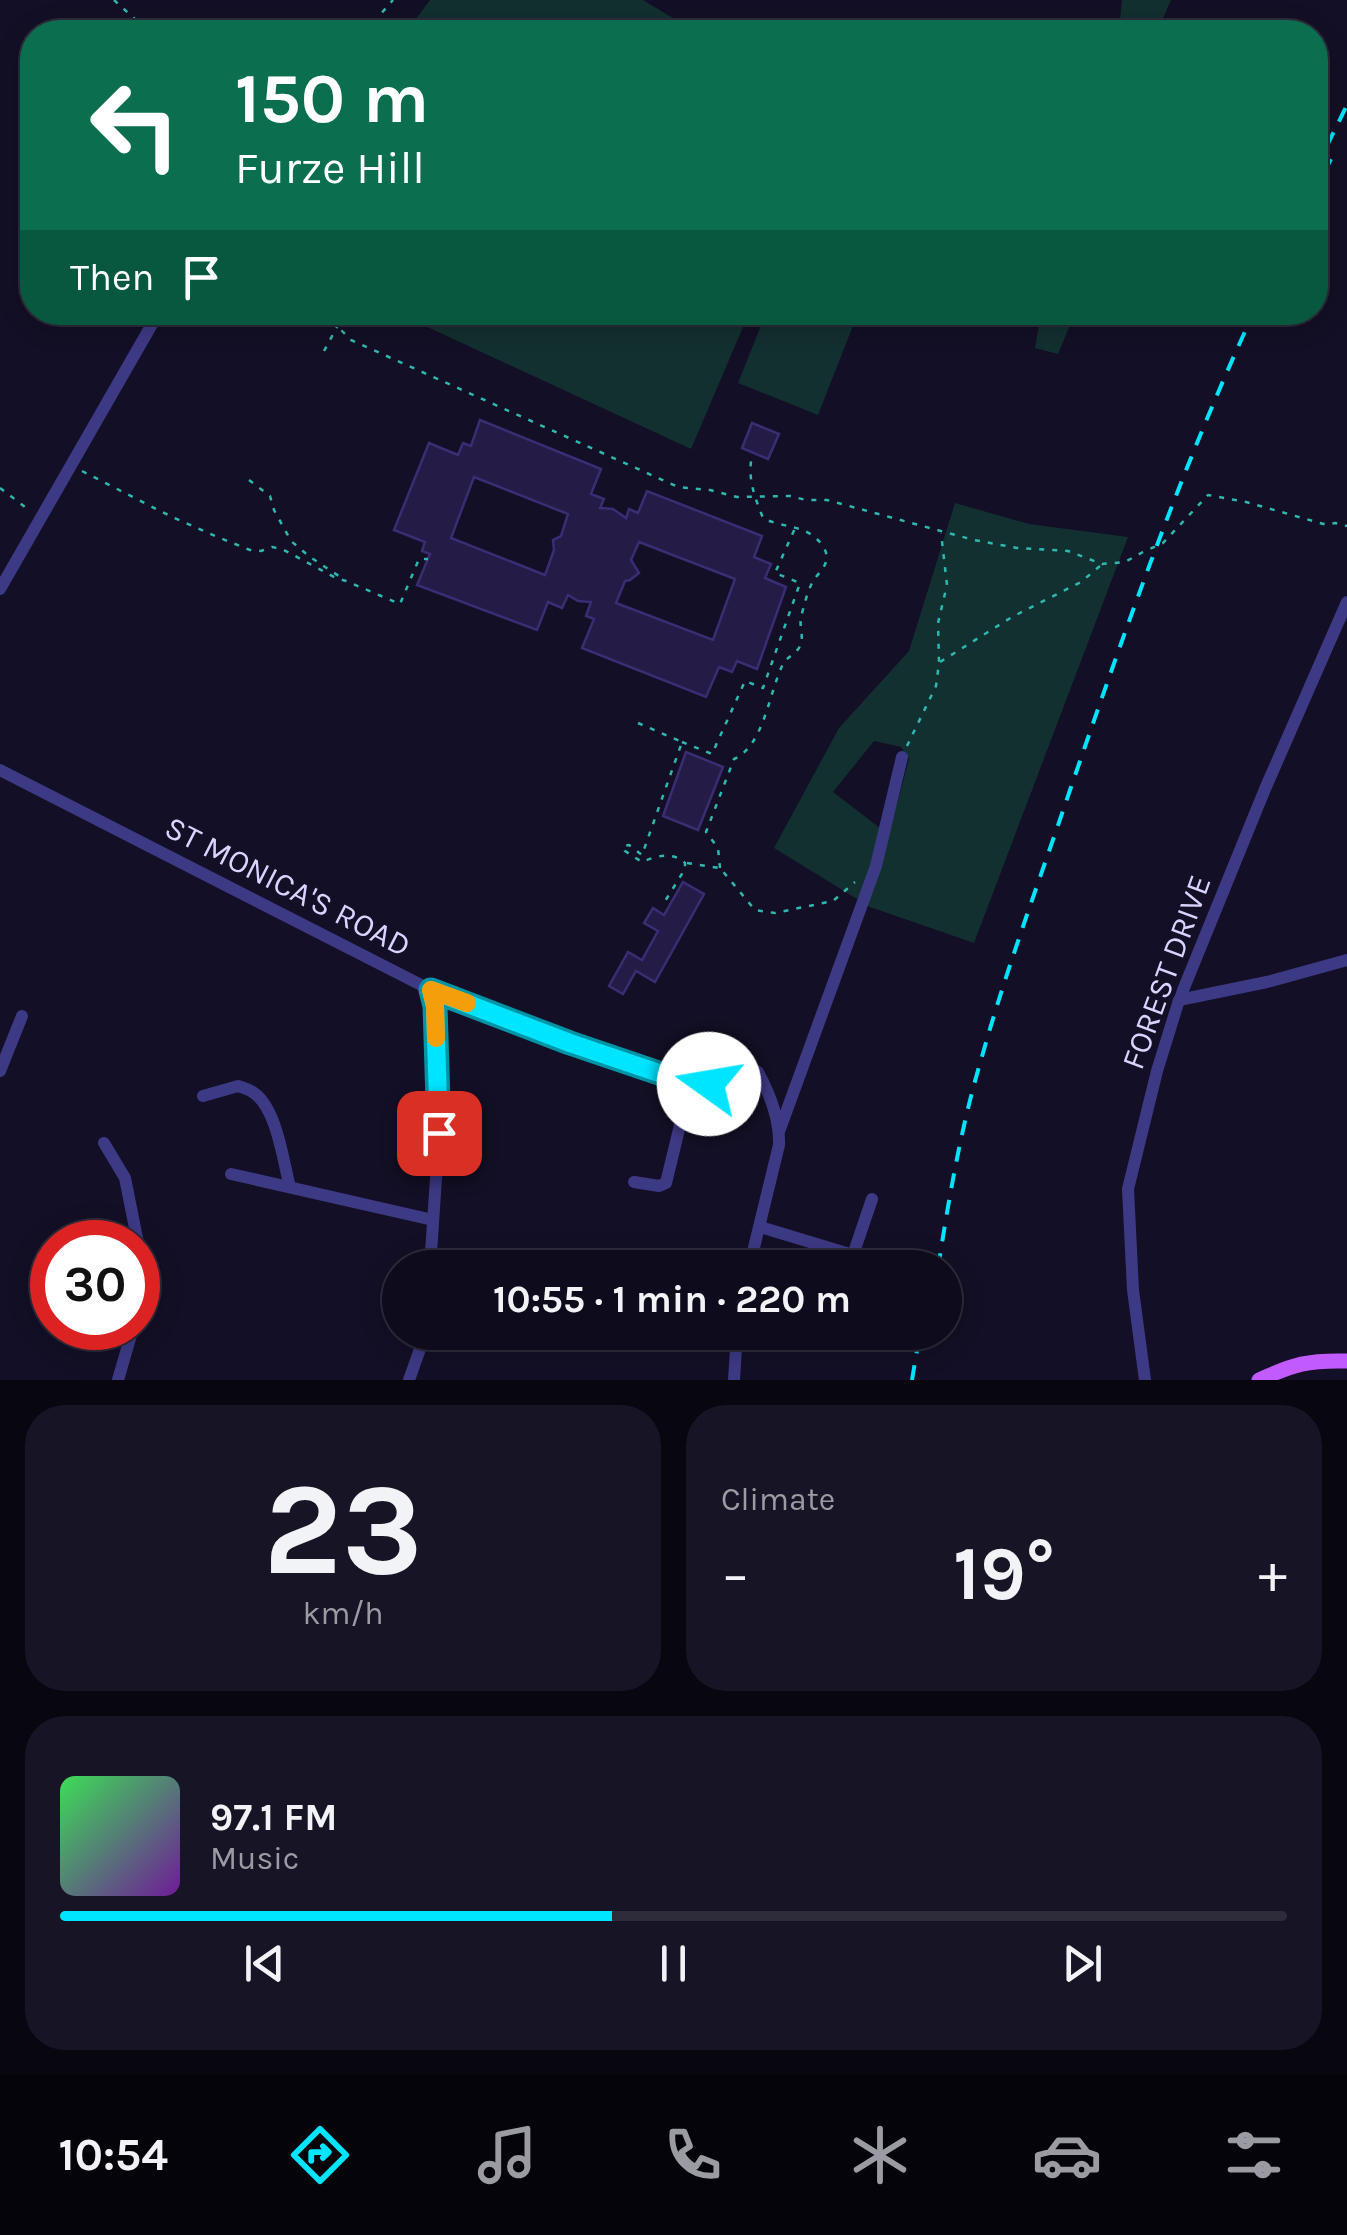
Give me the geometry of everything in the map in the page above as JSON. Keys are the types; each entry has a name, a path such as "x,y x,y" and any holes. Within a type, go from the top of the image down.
{"main road":[{"path":"1259,1380 1314,1360 1347,1361"}],"street":[{"path":"0,589 152,325"},
{"name":"FOREST DRIVE","path":"1144,1380 1133,1290 1128,1188 1156,1071 1178,1000 1347,602"},
{"path":"754,1250 780,1130 876,866 902,757"},
{"name":"ST MONICA'S ROAD","path":"0,770 431,990 690,1084"},
{"path":"1178,1000 1347,960"},
{"path":"431,990 435,1006 439,1133 431,1250"},
{"path":"0,1071 22,1016"},
{"path":"634,1182 659,1186 666,1182 690,1084 709,1084 737,1067 758,1072 780,1130"},
{"path":"203,1096 238,1086 255,1093 274,1125 290,1187"},
{"path":"104,1143 125,1178 133,1220"},
{"path":"231,1174 433,1220"},
{"path":"856,1250 872,1199"},
{"path":"760,1227 822,1250"},
{"path":"118,1380 127,1350"},
{"path":"409,1380 420,1350"},
{"path":"734,1380 735,1350"}],"path":[{"path":"114,0 136,20"},
{"path":"375,20 393,0"},
{"path":"324,351 337,326 351,340 678,488 736,497 827,500 1017,548 1068,551 1102,564 1125,562 1163,543 1208,495 1327,525 1347,526"},
{"path":"752,456 751,478 762,518 774,524 796,526 826,550 826,559 822,573 814,579 800,622 800,646 785,660 755,740 745,754 734,759 706,832 718,848 720,868 755,910 775,913 832,901 876,866"},
{"path":"72,466 215,536 250,550 282,549 346,580"},
{"path":"249,480 270,496 274,510 300,550 346,580 400,604 419,559 428,559"},
{"path":"0,488 41,520"},
{"path":"638,723 712,754 745,681 763,688 800,583 775,573 796,526"},
{"path":"902,757 936,686 938,623 947,585 940,531"},
{"path":"939,663 1012,617 1080,582 1102,564"},
{"path":"682,742 642,855 628,845 623,846 642,862 660,854 720,868"},
{"path":"662,906 685,869 685,862"}],"green space":[{"path":"430,0 643,0 676,20 415,20"},
{"path":"1122,0 1171,0 1162,20 1120,20"},
{"path":"423,325 744,325 691,449"},
{"path":"761,325 853,325 818,415 738,383"},
{"path":"1039,325 1070,325 1058,354 1035,348"},
{"path":"955,503 1029,524 1128,537 974,943 870,907 774,848 839,728 909,651","holes":["874,741 901,747 909,759 889,835 833,792"]}],"building":[{"path":"480,420 601,469 591,494 604,499 600,508 613,509 626,518 629,509 638,513 647,491 762,536 754,557 771,564 765,578 786,587 757,669 737,661 732,672 719,667 706,697 582,648 594,619 586,616 591,602 568,595 562,608 548,602 537,630 417,585 430,554 422,551 425,542 394,530 429,443 458,455 463,443 471,446","holes":["474,477 568,514 561,536 553,540 554,550 545,575 451,538","639,542 735,579 713,640 616,603 625,581 639,573 631,560"]},
{"path":"752,423 779,434 768,459 742,448"},
{"path":"686,752 723,767 698,830 663,816"},
{"path":"683,882 704,894 655,982 636,971 623,994 609,986 628,952 642,960 658,931 644,923 653,908 664,915"}],"railway":[{"path":"1328,144 1347,105"},
{"path":"1328,165 1331,159"},
{"path":"941,1250 967,1111 1012,959 1155,550 1248,325"},
{"path":"912,1380 917,1350"}],"slow traffic":[{"path":"436,1038 431,990 467,1003"}],"route":[{"path":"439,1133 435,1006 431,990 700,1087 709,1084"}]}
